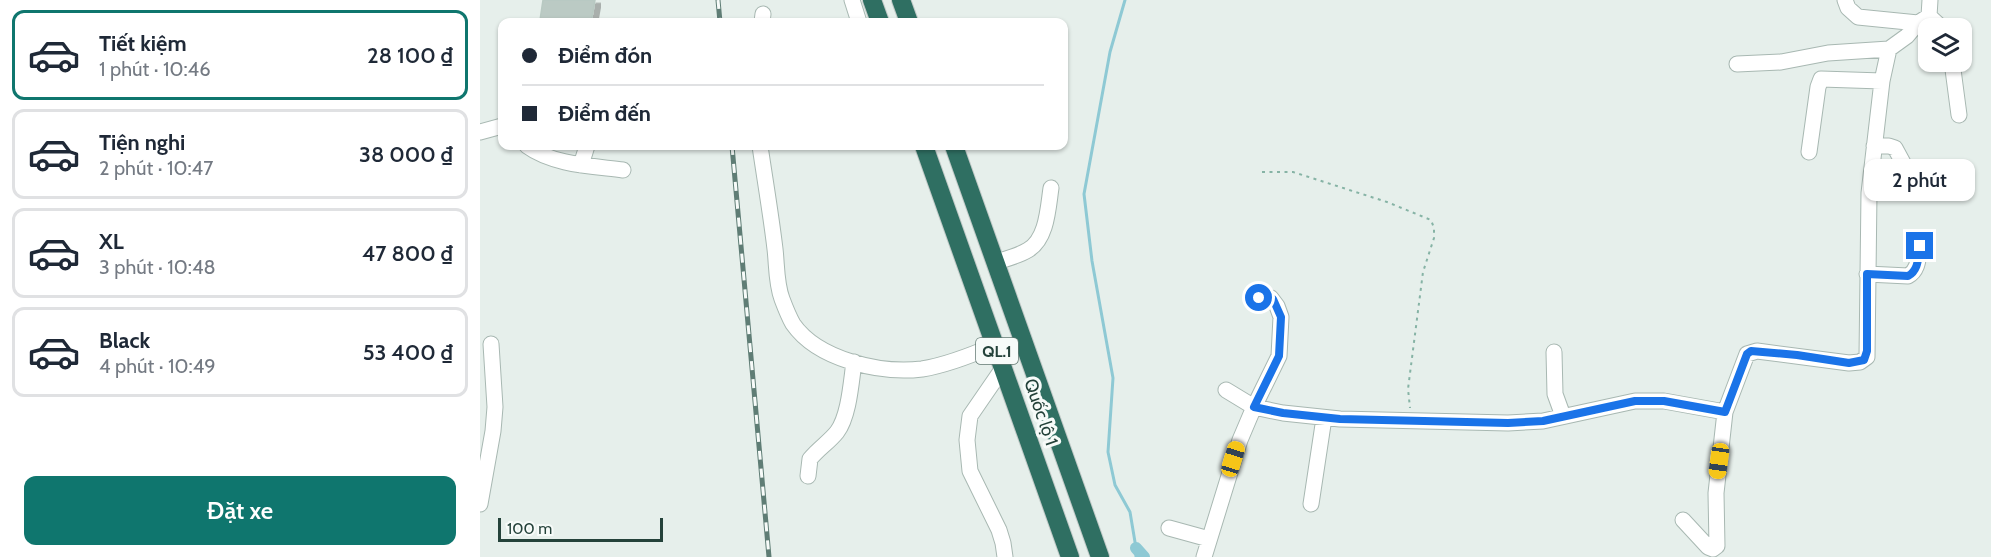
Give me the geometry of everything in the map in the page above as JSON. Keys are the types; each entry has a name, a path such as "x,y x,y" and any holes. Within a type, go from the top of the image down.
{"highway":[{"path":"872,0 879,18"},
{"path":"901,0 908,18"},
{"name":"Quốc lộ 1","path":"926,150 1070,557"},
{"name":"Quốc lộ 1","path":"955,150 1100,557"},
{"path":"941,191 967,182"}],"street":[{"path":"852,0 858,18"},
{"path":"1845,0 1848,8 1858,17 1918,20"},
{"path":"1925,18 1930,0"},
{"path":"1737,64 1788,62 1828,53 1889,49 1918,26"},
{"path":"1683,520 1708,547 1713,549 1717,546 1716,493 1725,412 1747,354 1751,351 1797,355 1849,363 1864,360 1867,351 1869,193 1882,81 1889,49"},
{"path":"1953,72 1959,115"},
{"path":"1809,153 1821,79 1882,81"},
{"path":"480,132 498,127"},
{"path":"1874,146 1895,148 1908,172"},
{"path":"536,150 551,157 581,165 623,170"},
{"path":"581,165 585,150"},
{"path":"761,150 776,251 777,280 782,298 794,324 813,343 836,356 865,366 897,370 922,369 946,364 995,345"},
{"path":"996,262 1029,250 1035,243 1045,222 1051,188"},
{"path":"1867,274 1908,276 1917,265 1920,246"},
{"path":"1204,557 1240,440 1278,358 1281,317 1273,299 1259,298"},
{"path":"480,504 486,480 485,445 493,431 495,407 491,344"},
{"path":"1554,352 1555,394 1563,416"},
{"path":"808,476 810,459 836,434 840,426 847,405 854,362"},
{"path":"1004,368 970,416 967,440 970,471 999,530 1005,557"},
{"path":"1226,390 1254,407 1283,413 1324,418 1390,421 1537,422 1644,400 1664,401 1725,412"},
{"path":"1311,504 1324,418"},
{"path":"1169,528 1209,539"}],"path":[{"path":"1262,172 1293,172 1387,202 1431,220 1434,238 1423,272 1408,389 1411,420"}],"building":[{"path":"543,0 595,0 592,18 540,18"}],"waterway":[{"path":"1125,0 1110,52 1084,194 1092,261 1113,378 1108,452 1115,485 1130,512 1136,557"},
{"path":"1136,548 1144,557"}],"railway":[{"path":"718,0 720,18"},
{"path":"732,150 769,557"}],"route":[{"path":"1259,298 1273,299 1281,317 1281,330 1279,356 1254,407 1283,413 1340,419 1508,423 1543,421 1635,401 1664,401 1725,412 1747,354 1751,351 1849,363 1864,360 1867,357 1867,274 1908,276 1914,272 1917,265 1920,246"}]}
